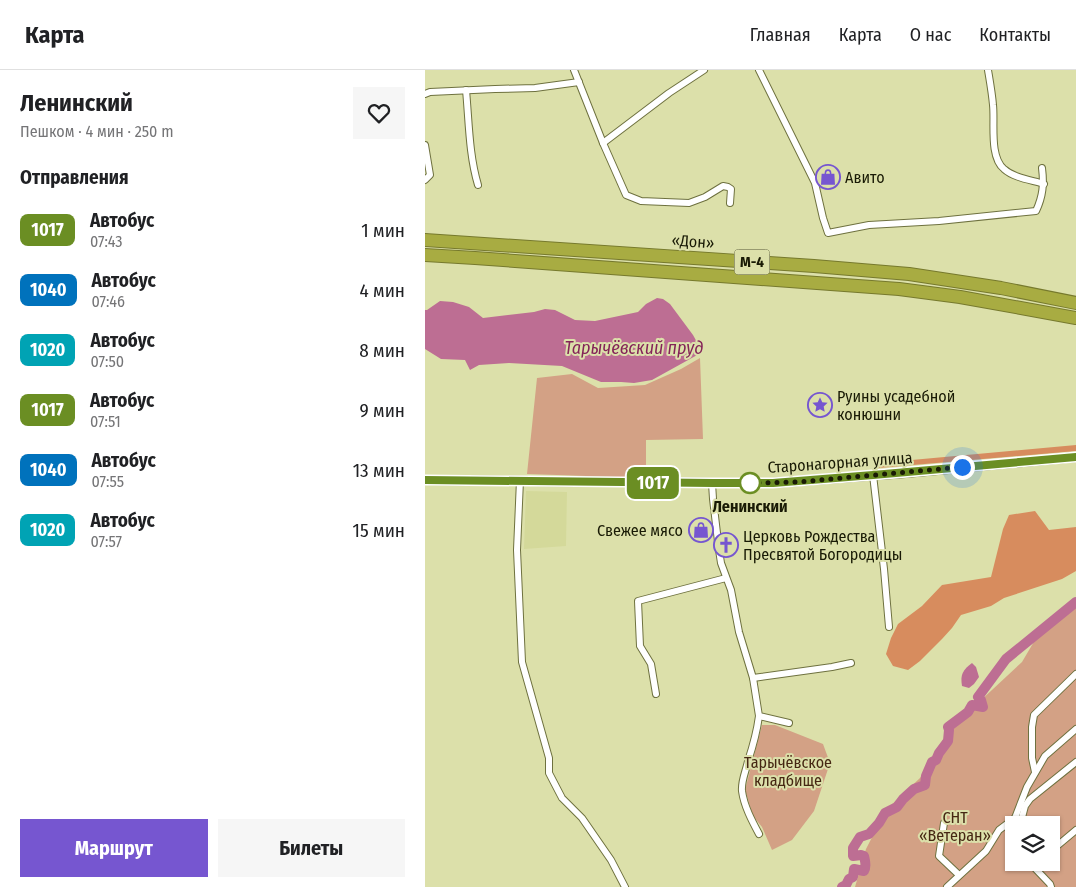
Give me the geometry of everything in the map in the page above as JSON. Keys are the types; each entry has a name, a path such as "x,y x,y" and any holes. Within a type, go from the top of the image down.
{"highway":[{"name":"«Дон»","path":"425,240 909,274 1001,288 1076,303"},
{"name":"«Дон»","path":"425,256 899,289 960,297 1076,318"}],"main road":[{"name":"Старонагорная улица","path":"425,480 798,482 1076,457"}],"street":[{"path":"603,143 669,93 704,70"},
{"path":"759,70 815,183 828,233 869,225 939,221 1036,211 1044,184 1042,168"},
{"path":"988,70 993,106 994,145 998,160 1002,168 1013,174 1044,184"},
{"path":"575,71 626,195 641,201 689,203 705,197 723,186 731,190 730,203"},
{"path":"425,94 466,90 535,88 579,82"},
{"path":"466,90 469,130 475,176 478,185"},
{"path":"425,145 430,175 425,180"},
{"path":"873,475 889,628"},
{"path":"520,480 517,550 522,662 549,758 549,773 562,798 582,818 611,860 625,887"},
{"path":"713,483 719,550 731,590 739,632 753,678 759,716 742,791 745,803 759,834"},
{"path":"656,694 651,664 640,646 639,601 726,578"},
{"path":"753,678 851,663"},
{"path":"1035,772 1032,758 1034,715 1076,674"},
{"path":"759,716 789,723"},
{"path":"947,887 986,851 999,830 1015,818 1027,787 1045,756 1076,729"},
{"path":"1022,816 1025,806 1030,799 1076,762"},
{"path":"944,823 939,856 959,875"},
{"path":"1060,843 1076,830"},
{"path":"1039,871 1051,887"}],"shaded area":[{"path":"1076,445 1076,451 878,468 879,463"},
{"path":"526,491 567,492 566,546 524,549"},
{"path":"1035,511 1049,530 1076,527 1076,571 1062,579 1004,598 991,606 961,615 942,639 908,670 893,666 886,654 898,624 922,606 942,585 991,577 1003,529 1009,515"}],"green space":[{"path":"700,358 703,439 646,440 646,478 527,474 537,378 572,374 598,388 645,385 681,369"},
{"name":"СНТ «Ветеран»","path":"1076,601 1076,887 855,887 866,849 886,810 920,778 949,730 1022,662 1045,623"},
{"name":"Тарычёвское кладбище","path":"762,725 775,725 823,744 830,763 814,811 792,840 772,850 762,827 753,816 745,790"}],"water":[{"name":"Тарычёвский пруд","path":"657,298 663,299 670,304 693,335 698,344 699,354 652,380 634,383 601,382 562,366 509,363 479,365 470,370 465,360 441,359 425,349 425,310 440,301 453,302 469,307 483,318 545,309 555,310 575,320 595,321 638,312 646,304"},
{"path":"972,663 976,667 979,677 969,688 962,686 961,678 964,670"}],"waterway":[{"path":"842,887 853,877 854,869 864,871 865,869 864,856 853,856 853,848 860,837 869,834 885,813 897,807 914,789 925,785 926,776 932,762 936,760 948,741 948,727 968,712 972,705 983,707 978,697 1006,659 1076,602"}],"bus line":[{"name":"1017","path":"425,480 773,483 1076,457"}],"place":[{"name":"Авито","path":"828,177"},
{"name":"Руины усадебной конюшни","path":"820,405"},
{"name":"Ленинский","path":"750,483"},
{"name":"Свежее мясо","path":"701,530"},
{"name":"Церковь Рождества Пресвятой Богородицы","path":"726,545"}],"route":[{"path":"750,483 798,482 962,467"}]}
